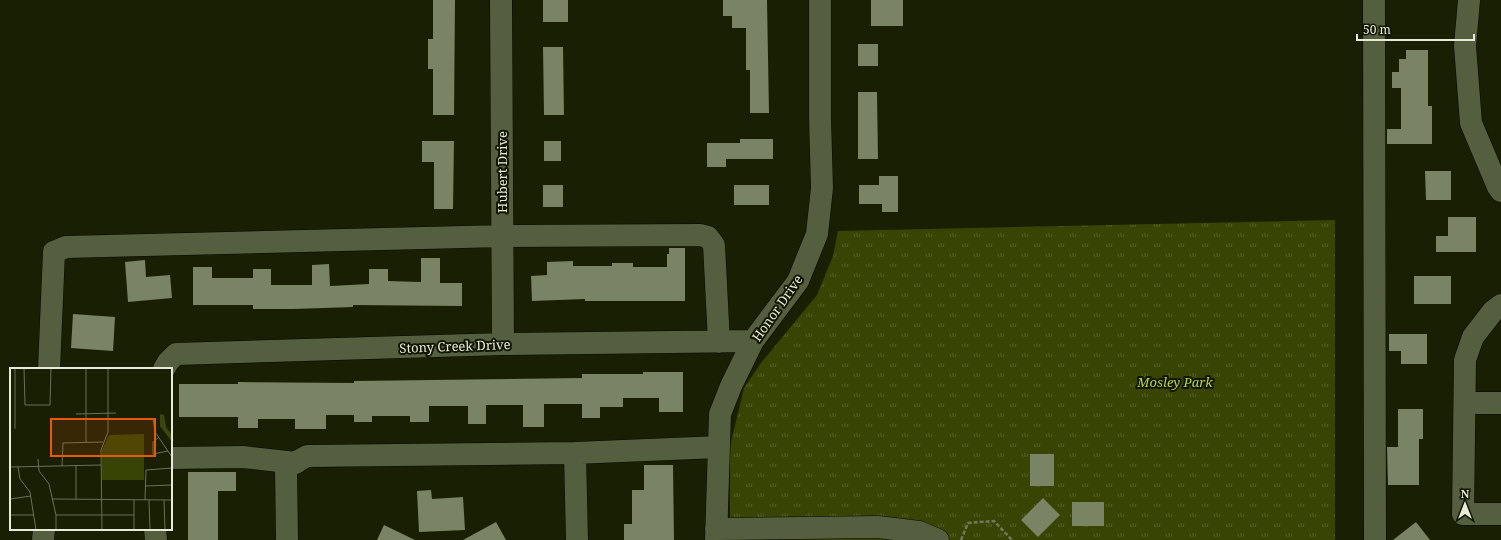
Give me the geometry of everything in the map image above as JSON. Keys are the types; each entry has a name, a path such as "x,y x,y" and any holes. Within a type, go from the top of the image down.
{"street":[{"name":"Hubert Drive","path":"501,0 503,344"},
{"name":"Honor Drive","path":"716,534 720,414 731,386 753,342 798,281 817,234 822,188 820,118 820,0"},
{"path":"1374,0 1375,540"},
{"path":"1469,0 1465,46 1471,123 1501,191"},
{"path":"49,368 54,252 66,247 502,236 700,235 708,237 714,245 720,342"},
{"path":"1501,305 1493,311 1473,337 1465,360 1463,514 1501,514"},
{"name":"Stony Creek Drive","path":"165,368 176,354 503,344 753,342"},
{"path":"1465,403 1501,403"},
{"path":"287,540 286,468 307,456 575,453 719,447"},
{"path":"575,453 577,540"},
{"path":"172,458 243,457 296,463"},
{"path":"716,534 788,534 878,527 919,532 938,540"},
{"path":"155,530 156,540"}],"path":[{"path":"961,540 968,523 994,521 1012,540"}],"green space":[{"name":"Mosley Park","path":"1335,220 1335,540 730,540 730,446 744,388 761,363 817,295 833,256 838,231"}],"building":[{"path":"433,0 455,0 454,115 433,115 433,69 428,69 428,39 433,39"},
{"path":"543,0 568,0 568,22 543,22"},
{"path":"723,0 767,0 769,113 750,113 750,70 746,70 746,28 732,28 732,16 723,16"},
{"path":"871,0 903,0 903,26 871,26"},
{"path":"858,44 878,44 878,66 858,66"},
{"path":"543,47 563,47 564,115 544,115"},
{"path":"1406,50 1428,50 1428,106 1432,106 1432,144 1387,144 1387,129 1401,129 1401,88 1392,88 1392,72 1399,72 1399,59 1406,59"},
{"path":"858,92 877,92 878,159 858,159"},
{"path":"740,139 773,139 773,159 726,159 726,167 707,167 707,143 740,143"},
{"path":"422,141 454,141 453,209 434,209 434,162 422,162"},
{"path":"544,141 561,141 561,161 544,161"},
{"path":"1425,171 1451,171 1451,200 1426,200"},
{"path":"879,176 898,176 898,212 882,212 882,204 859,204 859,185 879,185"},
{"path":"543,185 563,185 563,207 543,207"},
{"path":"734,185 769,185 769,205 734,205"},
{"path":"1448,217 1476,217 1476,252 1436,252 1436,236 1448,236"},
{"path":"669,248 685,248 685,301 585,301 585,299 532,301 531,276 547,275 547,262 573,261 573,266 612,266 612,263 633,263 633,267 667,267 667,254 669,254"},
{"path":"421,258 440,258 440,283 462,283 462,306 353,305 353,307 253,309 253,305 193,305 193,267 212,267 212,278 253,278 253,269 271,269 271,285 312,285 312,265 329,264 330,286 369,284 369,269 388,269 388,281 421,282"},
{"path":"145,260 146,277 170,275 172,298 128,302 125,262"},
{"path":"1414,276 1451,276 1451,304 1414,304"},
{"path":"73,314 115,317 113,351 71,348"},
{"path":"1389,334 1427,334 1427,364 1401,364 1401,351 1389,351"},
{"path":"643,372 683,372 683,412 659,412 659,398 623,398 623,407 600,407 600,418 582,418 582,404 544,404 544,427 523,427 523,405 486,405 486,424 468,424 468,406 429,406 429,422 410,422 410,416 372,416 372,422 354,422 354,415 326,415 326,429 295,429 295,419 258,419 258,428 238,428 238,417 179,417 179,384 238,384 238,382 354,383 354,381 582,378 582,374 643,374"},
{"path":"1398,409 1423,409 1423,439 1419,439 1419,485 1388,485 1387,447 1398,447"},
{"path":"1030,454 1054,454 1054,486 1030,486"},
{"path":"644,465 673,465 674,540 624,540 624,524 632,524 632,490 644,490"},
{"path":"188,472 236,472 236,491 218,491 218,540 188,540"},
{"path":"431,490 432,499 463,497 465,530 419,532 417,491"},
{"path":"1043,498 1060,515 1038,537 1021,520"},
{"path":"1072,502 1104,502 1104,526 1072,526"},
{"path":"496,522 506,540 463,540"},
{"path":"1416,522 1430,540 1393,540"},
{"path":"384,525 415,540 377,540"}]}
